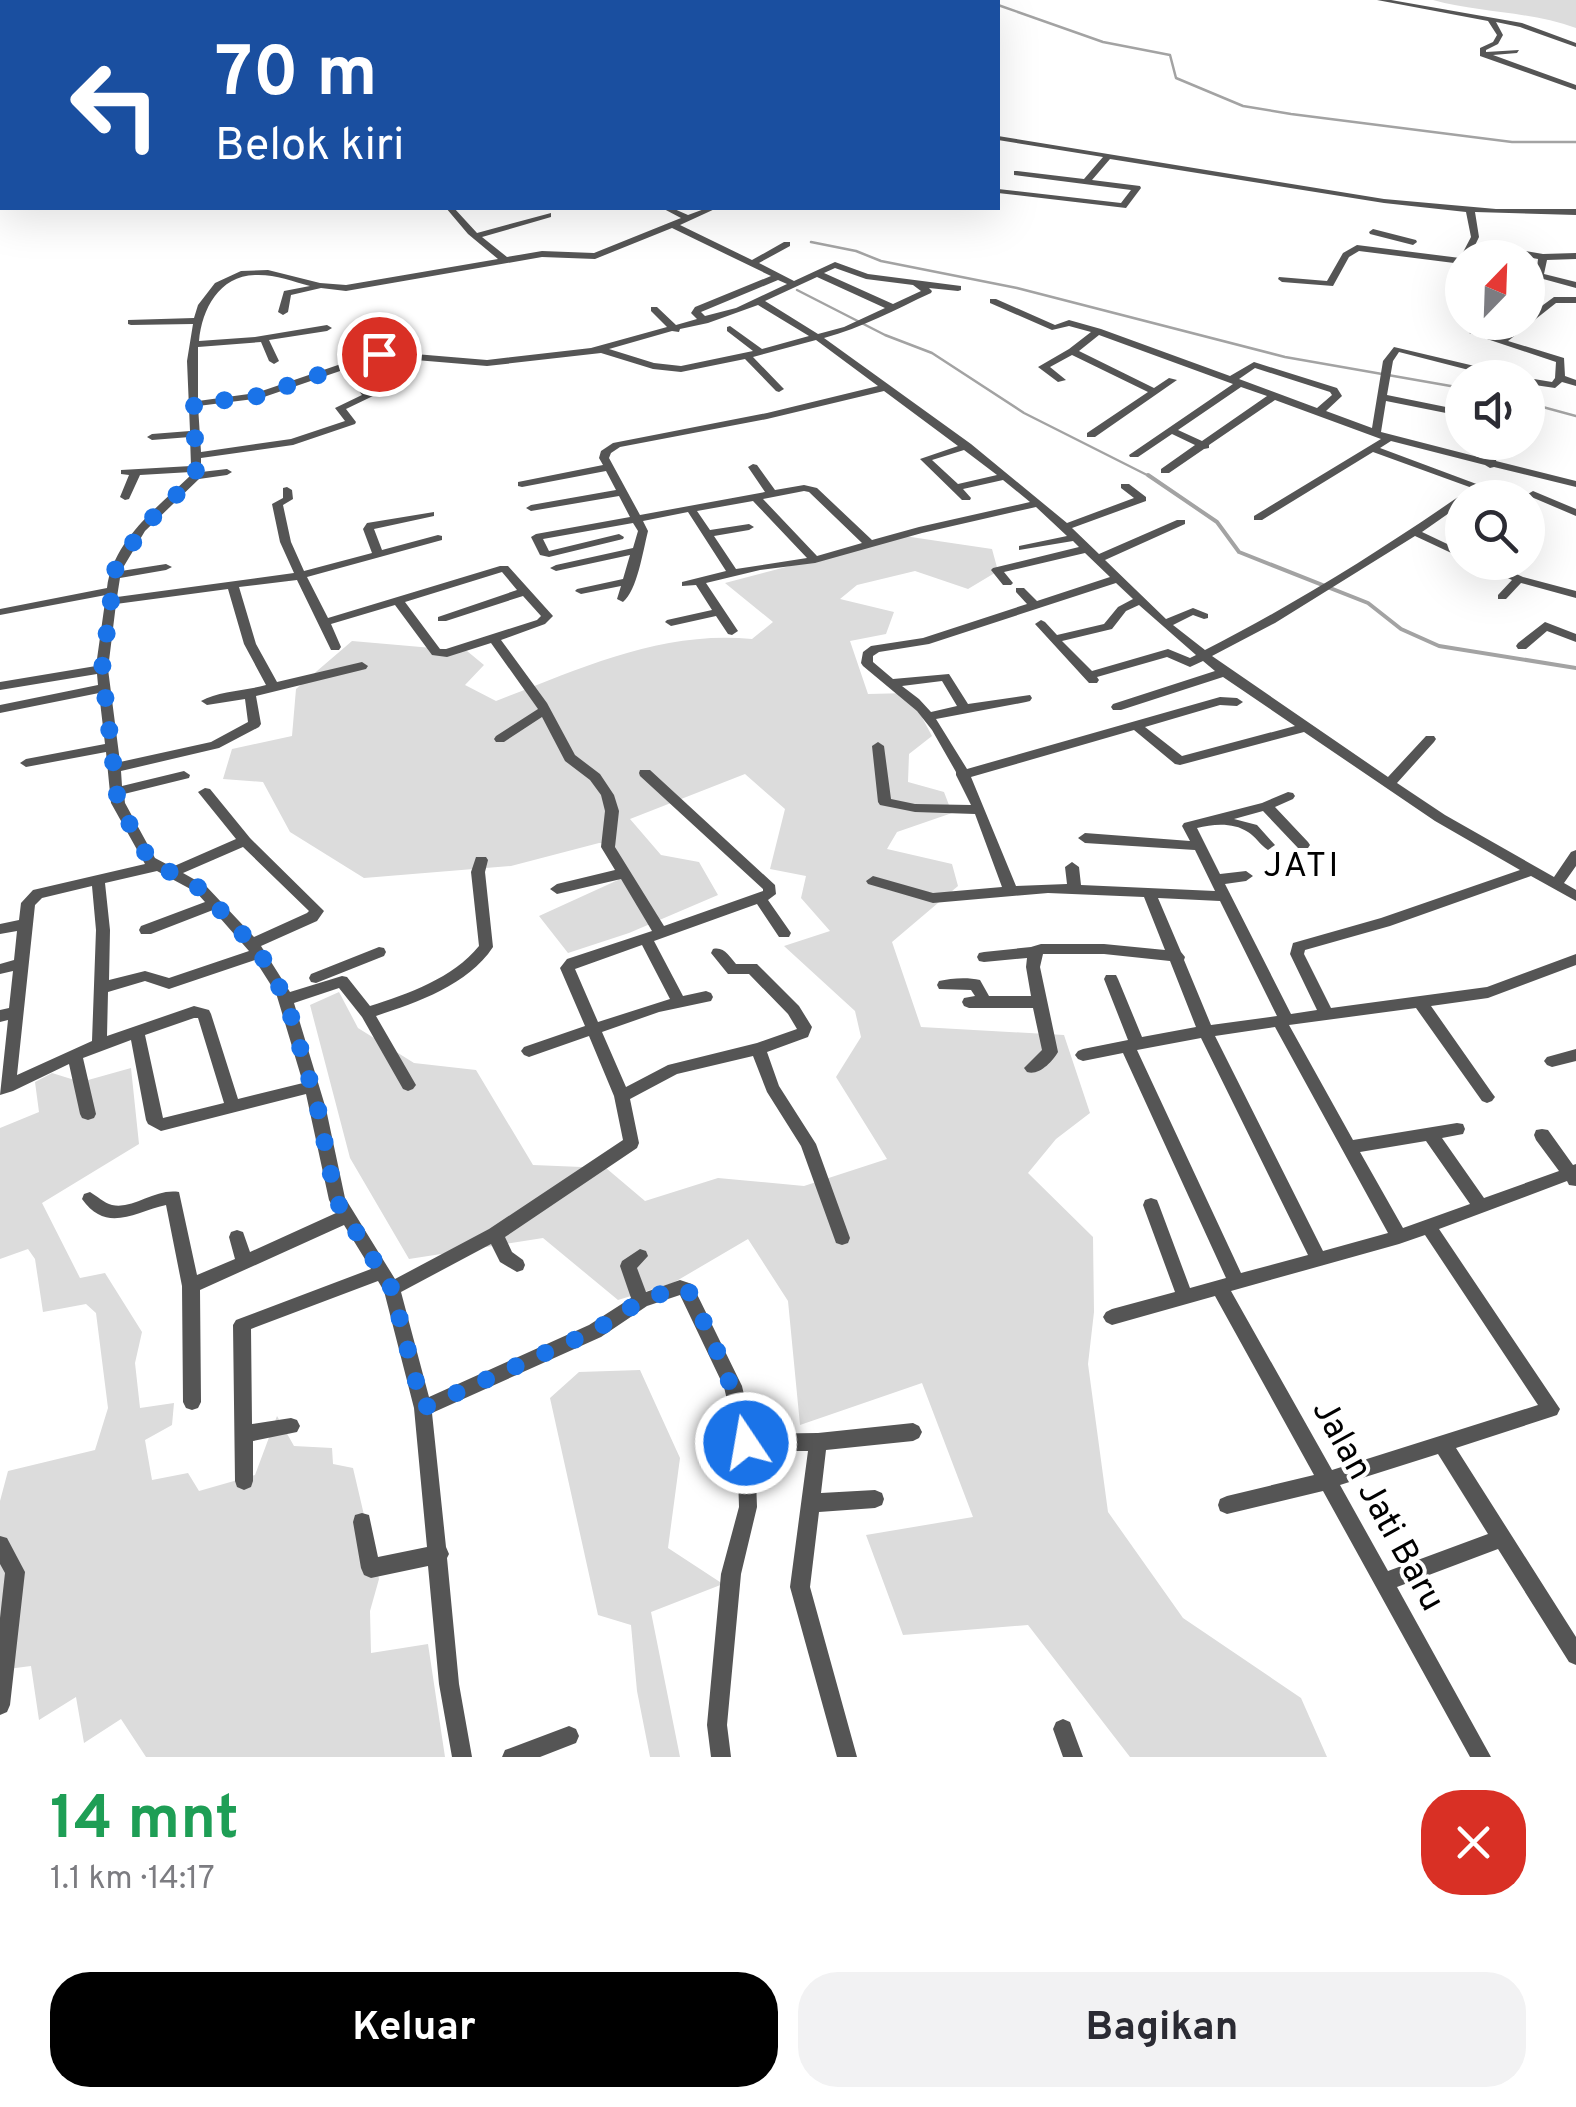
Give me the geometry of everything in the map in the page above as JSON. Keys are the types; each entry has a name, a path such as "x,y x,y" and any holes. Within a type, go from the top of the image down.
{"street":[{"path":"1380,0 1533,28 1576,45"},
{"path":"1483,54 1482,49 1496,42 1500,35 1492,20"},
{"path":"1483,54 1517,51"},
{"path":"1483,54 1576,88"},
{"path":"1084,151 1096,136"},
{"path":"1000,138 1384,202 1470,210 1576,212"},
{"path":"1003,147 1013,140"},
{"path":"1086,182 1109,155"},
{"path":"1180,167 1192,156"},
{"path":"1000,191 1123,206 1138,189 1017,174"},
{"path":"1040,196 1051,178"},
{"path":"452,210 506,261"},
{"path":"671,210 689,218"},
{"path":"283,312 287,293 318,286 366,286 542,254 595,256 708,210"},
{"path":"1470,210 1472,240"},
{"path":"476,236 548,214"},
{"path":"674,226 796,285"},
{"path":"1373,232 1414,240 1408,253"},
{"path":"754,262 787,244"},
{"path":"1282,279 1330,284 1346,255 1357,248 1445,257"},
{"path":"1545,257 1576,256"},
{"path":"194,404 258,396 379,354 487,363 595,350 705,322 842,266 866,276 958,288"},
{"path":"318,286 286,274 238,275 208,294 198,321 191,379 197,467 118,561 102,669 112,768 127,825 163,870 201,889 256,949 285,996 332,1182 346,1217 392,1289 423,1408 449,1684 462,1757"},
{"path":"818,274 894,308"},
{"path":"705,322 696,313 698,309 780,276"},
{"path":"1545,277 1576,284"},
{"path":"595,350 666,368 753,354 858,326 928,293 916,284"},
{"path":"1502,341 1559,298 1576,300"},
{"path":"993,301 1055,328 1069,323 1098,331 1376,434 1576,484"},
{"path":"760,302 818,338 1005,476 1071,532 1164,624 1224,672 1388,784 1576,896"},
{"path":"654,308 676,330"},
{"path":"131,322 198,321"},
{"path":"195,344 327,328"},
{"path":"758,330 734,332 779,390"},
{"path":"1060,380 1043,367 1098,331"},
{"path":"264,338 274,361"},
{"path":"1498,340 1560,358 1560,378 1552,386 1545,385"},
{"path":"1376,434 1388,361 1397,350 1445,361"},
{"path":"1072,351 1154,392"},
{"path":"1134,456 1236,381 1250,366 1258,365 1334,390 1338,396 1318,413"},
{"path":"125,497 130,472 197,467 293,442 350,422 340,408 368,396 346,368"},
{"path":"1560,378 1576,383"},
{"path":"1091,435 1172,380"},
{"path":"623,599 643,531 604,455 618,444 768,416 883,388"},
{"path":"1165,470 1206,446 1274,396"},
{"path":"1382,396 1445,410"},
{"path":"1172,430 1206,446"},
{"path":"152,436 196,433"},
{"path":"1258,518 1389,438"},
{"path":"966,498 925,459 967,446"},
{"path":"1374,449 1457,480"},
{"path":"1490,465 1491,460"},
{"path":"197,467 227,472"},
{"path":"522,484 610,467"},
{"path":"753,467 772,494"},
{"path":"1511,480 1517,471"},
{"path":"956,488 1005,476"},
{"path":"1023,548 1071,532 1142,500 1124,486"},
{"path":"287,490 288,500 277,503 278,515 298,576 326,622 335,647"},
{"path":"619,537 549,554 536,538 772,494 813,490 871,545"},
{"path":"530,508 624,492"},
{"path":"756,497 815,560"},
{"path":"1545,499 1576,513"},
{"path":"732,631 692,583 815,560 1038,503"},
{"path":"691,509 733,573"},
{"path":"1040,624 1093,680 1168,653 1188,664 1336,582 1445,512"},
{"path":"378,554 368,529 372,524 430,514"},
{"path":"1007,583 997,570 1092,554 1180,522"},
{"path":"708,534 750,527"},
{"path":"1414,532 1445,547"},
{"path":"0,612 113,589 232,586 298,576 438,538"},
{"path":"556,568 637,550"},
{"path":"113,589 166,567"},
{"path":"326,622 500,568 546,618 447,653 436,652 399,602"},
{"path":"1011,891 962,774 929,718 867,663 870,652 925,640 1116,579"},
{"path":"1502,596 1519,580"},
{"path":"1524,580 1576,595"},
{"path":"581,591 630,581"},
{"path":"232,586 250,644 265,665 272,687"},
{"path":"1020,590 1035,605"},
{"path":"442,620 525,591"},
{"path":"1054,639 1108,626 1122,609 1139,601"},
{"path":"1164,624 1193,611 1204,616"},
{"path":"670,622 717,612"},
{"path":"1522,646 1544,626 1576,638"},
{"path":"494,638 545,710 570,758 595,778 607,795 612,810 608,848 654,936 679,1002"},
{"path":"206,702 362,666"},
{"path":"0,686 102,669"},
{"path":"1118,707 1224,672"},
{"path":"893,683 945,677 964,708"},
{"path":"0,710 104,688"},
{"path":"112,768 198,750 246,731 256,722 250,694"},
{"path":"929,718 1026,698"},
{"path":"962,774 1220,701 1237,702"},
{"path":"500,739 545,710"},
{"path":"1138,727 1180,762 1302,728"},
{"path":"1388,784 1430,738"},
{"path":"878,746 885,802 915,808 978,810"},
{"path":"26,763 110,748"},
{"path":"392,1289 495,1234 625,1150 632,1135 622,1096 566,968 572,962 760,898 770,891 763,880 645,773"},
{"path":"116,792 184,775"},
{"path":"102,988 149,976 170,984 256,949 317,911 245,841 205,792"},
{"path":"1288,796 1266,806 1190,824 1283,1021 1398,1237"},
{"path":"1266,806 1304,845"},
{"path":"1217,819 1252,828 1268,846"},
{"path":"1085,838 1198,846"},
{"path":"233,1107 204,1014 194,1012 74,1054 4,1088 8,1014 21,964 28,903 38,894 163,870 245,841"},
{"path":"1556,885 1576,855"},
{"path":"366,1013 425,992 475,960 486,947 478,872 482,860"},
{"path":"1072,868 1075,889"},
{"path":"1327,1015 1296,954 1298,948 1530,871"},
{"path":"558,889 624,873"},
{"path":"1215,880 1246,876"},
{"path":"98,881 103,930 99,1044"},
{"path":"873,881 939,898 1075,889 1223,896"},
{"path":"1150,895 1206,1032 1318,1259"},
{"path":"760,898 784,934"},
{"path":"146,930 214,904"},
{"path":"0,929 24,924"},
{"path":"984,957 1074,947 1178,958"},
{"path":"285,996 378,952"},
{"path":"1032,1068 1050,1052 1033,967 1035,952"},
{"path":"622,1096 674,1069 758,1049 804,1033 805,1027 791,1003 774,992 752,968 733,970 718,953"},
{"path":"0,969 21,964"},
{"path":"1083,1055 1206,1032 1488,992 1572,966"},
{"name":"Jalan Jati Baru","path":"1111,979 1133,1045 1228,1283 1326,1481 1481,1757"},
{"path":"285,996 342,981 366,1013 408,1085"},
{"path":"944,985 975,984 977,1002 1039,1002"},
{"path":"529,1050 706,997"},
{"path":"1420,1002 1487,1097"},
{"path":"137,1032 156,1124 311,1087"},
{"path":"758,1049 772,1088 808,1144 842,1238"},
{"path":"74,1054 88,1114"},
{"path":"1552,1061 1576,1056"},
{"path":"1350,1147 1456,1129"},
{"path":"1430,1135 1480,1205"},
{"path":"1112,1317 1398,1237 1480,1205 1574,1176 1542,1135"},
{"path":"90,1199 103,1212 113,1215 172,1196 191,1286 192,1402"},
{"path":"1151,1205 1184,1294"},
{"path":"191,1286 346,1217"},
{"path":"1227,1505 1326,1481 1553,1406 1428,1226"},
{"path":"495,1234 506,1257 516,1265"},
{"path":"237,1237 244,1262"},
{"path":"640,1256 628,1266 641,1301"},
{"path":"244,1482 242,1325 380,1273"},
{"path":"423,1408 594,1331 641,1301 680,1287 688,1290 733,1386 746,1443 748,1508 731,1574 717,1725 722,1757"},
{"path":"243,1434 291,1426"},
{"path":"746,1443 818,1442 914,1432"},
{"path":"818,1442 800,1587 847,1757"},
{"path":"1442,1443 1576,1655"},
{"path":"810,1503 875,1499"},
{"path":"362,1522 371,1568 439,1554"},
{"path":"1383,1582 1502,1538"},
{"path":"0,1545 14,1572 0,1705"},
{"path":"1063,1729 1073,1757"},
{"path":"512,1757 569,1736"}],"shaded area":[{"path":"1433,0 1576,0 1576,28 1540,18"},
{"path":"904,536 992,549 998,571 968,589 915,571 857,585 840,599 894,612 886,634 850,641 868,694 909,693 932,736 909,754 908,782 944,792 952,813 897,832 887,849 952,864 958,886 892,942 921,1027 1064,1035 1090,1113 1056,1139 1028,1173 1093,1237 1094,1312 1088,1364 1108,1512 1183,1618 1301,1698 1327,1757 1130,1757 1028,1625 903,1635 866,1535 973,1517 922,1383 800,1425 788,1301 748,1239 673,1283 618,1300 543,1238 409,1259 350,1158 310,1005 339,992 358,1028 414,1063 476,1070 533,1165 606,1168 645,1201 718,1178 804,1186 887,1159 836,1077 861,1037 855,1011 784,946 830,931 801,898 806,876 770,869 785,809 745,774 630,819 661,855 699,862 718,895 629,933 568,953 539,916 618,880 615,844 599,843 511,866 364,878 290,832 263,782 223,779 232,749 292,736 296,689 352,641 467,651 484,665 465,685 496,701 589,665 653,646 685,640 752,639 773,622 725,583"},
{"path":"131,1068 139,1144 42,1203 80,1278 105,1273 142,1332 135,1363 140,1408 174,1403 172,1425 145,1440 152,1480 188,1473 199,1491 255,1475 277,1416 294,1446 332,1448 333,1464 353,1468 379,1579 370,1611 371,1653 428,1644 445,1757 146,1757 121,1719 84,1743 76,1697 39,1720 31,1666 0,1670 0,1501 8,1471 95,1450 108,1408 96,1313 86,1304 43,1312 35,1259 28,1249 0,1259 0,1128 39,1112 35,1082 52,1073 81,1082"},
{"path":"640,1370 680,1458 668,1548 723,1584 651,1612 680,1757 650,1757 637,1691 631,1625 598,1615 550,1398 579,1372"}],"waterway":[{"path":"1000,6 1103,42 1170,55 1176,78 1243,106 1512,142 1576,142"},
{"path":"811,242 856,251 881,261 1017,288 1285,357 1445,385"},
{"path":"797,290 885,335 932,353 1024,413 1151,477"},
{"path":"1545,408 1576,416"},
{"path":"1151,477 1217,522 1239,552 1368,603 1401,629 1439,646 1576,668"}],"district":[{"name":"JATI","path":"1302,867"}],"route":[{"path":"379,354 258,396 194,404 196,476 144,526 115,570 102,669 118,803 143,853 156,866 201,889 260,953 286,999 318,1109 336,1200 392,1289 423,1408 605,1326 641,1301 680,1287 688,1290 718,1348 733,1386 746,1443"}]}
